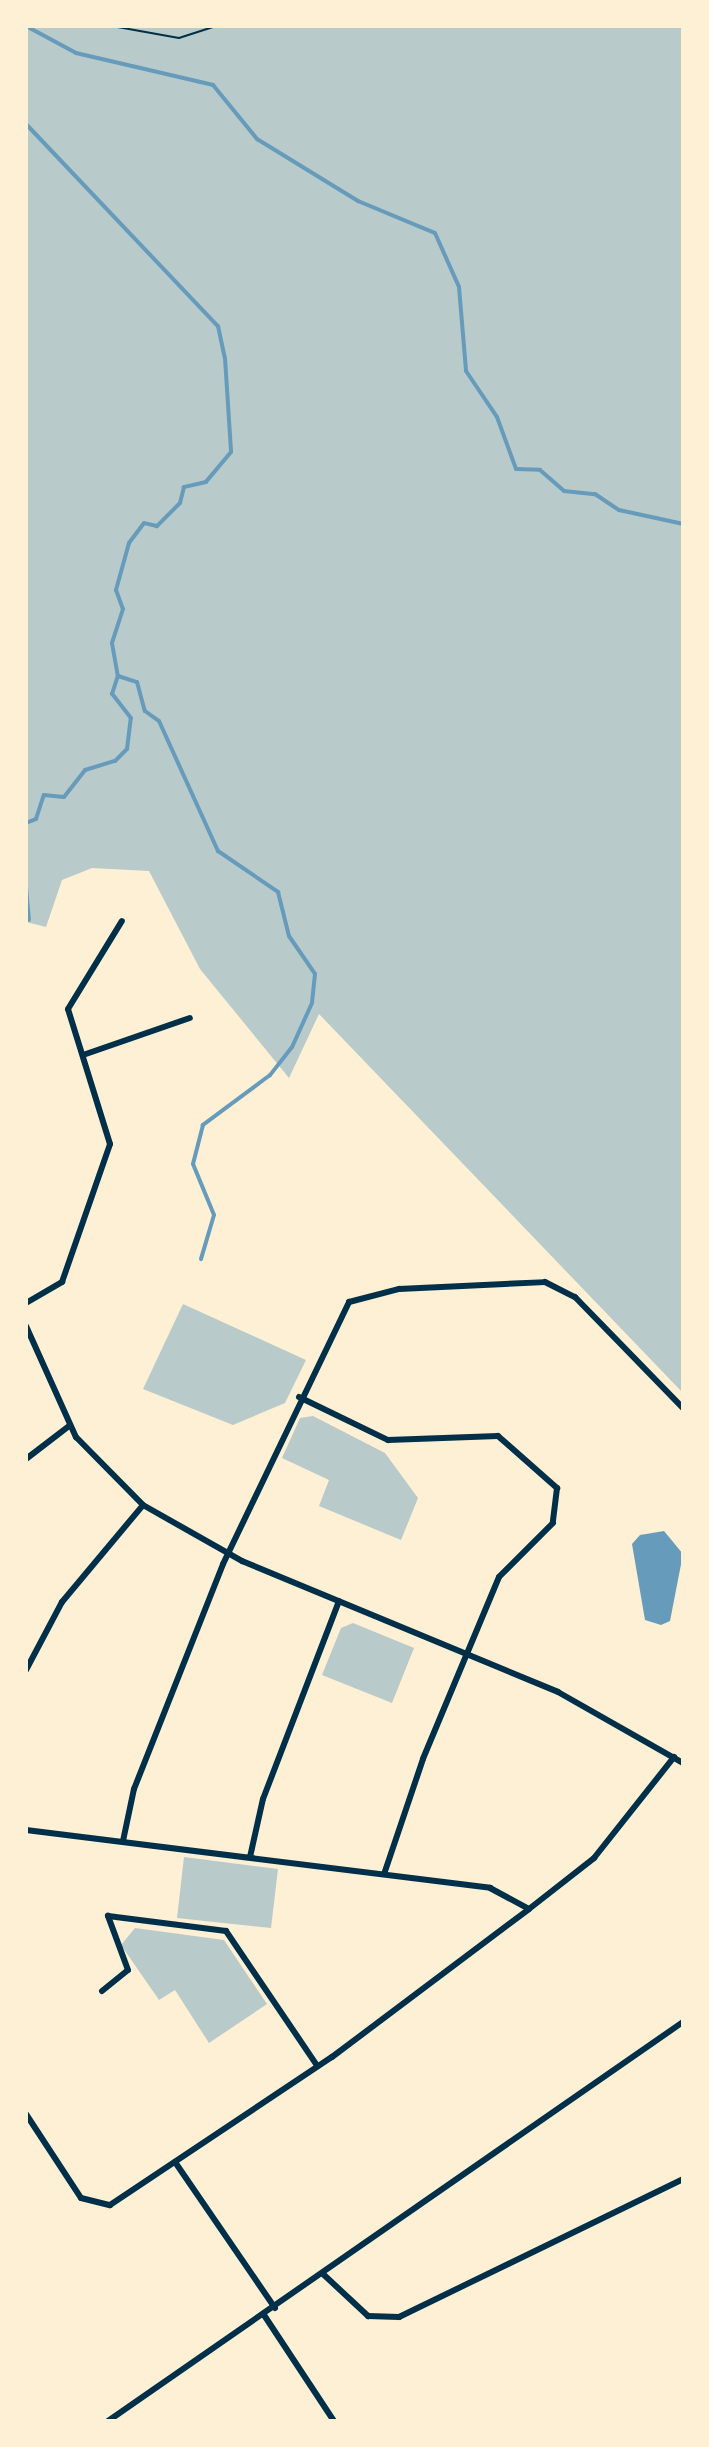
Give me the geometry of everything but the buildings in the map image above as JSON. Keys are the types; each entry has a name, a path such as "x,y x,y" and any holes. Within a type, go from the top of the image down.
{"street":[{"path":"26,1303 62,1282 110,1144 68,1009 122,921"},
{"path":"83,1055 190,1018"},
{"path":"123,1841 130,1802 227,1554 334,1320 358,1296 545,1282 575,1297 683,1408"},
{"path":"26,1326 69,1426 143,1505 227,1554 593,1709 683,1763"},
{"path":"299,1397 388,1440 498,1436 557,1488 553,1523 502,1573 466,1653 384,1874"},
{"path":"26,1459 69,1426"},
{"path":"26,1670 62,1602 143,1505"},
{"path":"250,1857 263,1799 339,1601"},
{"path":"26,2114 94,2206 116,2202 316,2064 594,1858 674,1757"},
{"path":"26,1830 490,1888 529,1909"},
{"path":"102,1991 128,1970 108,1916 230,1933 316,2064"},
{"path":"108,2421 683,2022"},
{"path":"175,2162 275,2308"},
{"path":"323,2274 368,2316 399,2317 683,2179"},
{"path":"264,2315 334,2421"}],"path":[{"path":"112,26 179,38 216,26"}],"shaded area":[{"path":"26,26 683,26 683,1393 319,1014 289,1078 200,969 149,871 92,868 62,880 46,927 26,922"},
{"path":"183,1304 306,1360 285,1403 233,1425 143,1389"},
{"path":"313,1416 385,1453 418,1498 401,1540 319,1506 329,1480 282,1458 300,1418"},
{"path":"353,1623 414,1648 392,1703 322,1675 341,1628"},
{"path":"184,1857 278,1869 271,1928 177,1918"},
{"path":"135,1928 224,1940 267,2004 209,2043 175,1990 159,2000 121,1945"}],"water":[{"path":"664,1531 683,1554 670,1621 661,1625 645,1620 632,1544 640,1535"}],"waterway":[{"path":"26,26 76,53 213,85 257,139 358,201 435,233 459,287 466,371 497,417 516,469 540,470 564,491 595,494 619,510 683,524"},
{"path":"26,124 218,326 225,358 231,452 206,482 184,487 180,503 157,526 144,523 129,543 116,590 123,609 112,643 118,676 137,682 145,711 159,721 218,851 278,892 289,936 315,974 312,1003 292,1047 270,1075 203,1125 193,1164 214,1215 201,1259"},
{"path":"26,823 36,819 44,795 64,797 85,770 115,761 127,749 131,718 112,694 118,676"},
{"path":"26,887 29,920"}]}
